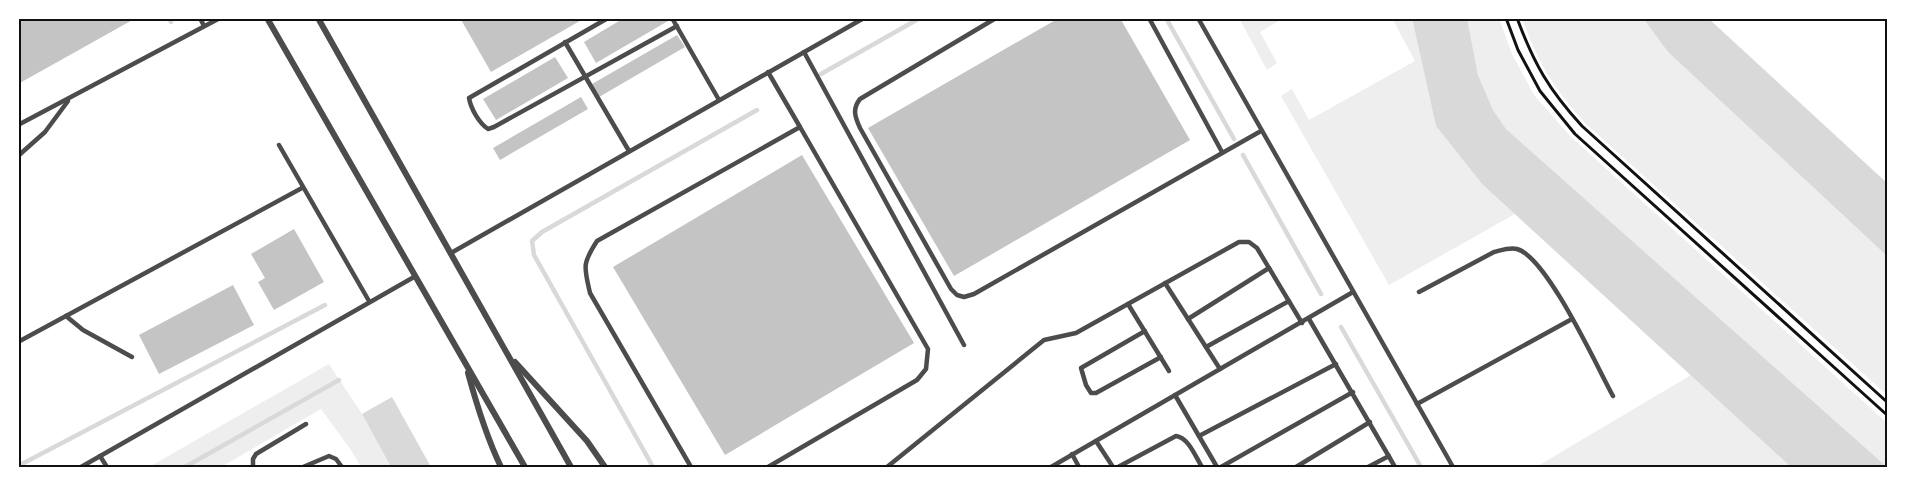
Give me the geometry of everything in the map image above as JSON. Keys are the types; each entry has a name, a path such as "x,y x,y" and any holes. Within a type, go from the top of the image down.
{"street":[{"path":"267,18 525,467"},
{"path":"318,18 571,467"},
{"path":"508,355 587,441 606,467"},
{"path":"466,363 478,411 489,443 501,467"}],"lane":[{"path":"200,18 204,26"},
{"path":"18,124 70,99 220,18"},
{"path":"608,18 469,98 471,106 484,126 488,129 677,26"},
{"path":"672,18 719,100"},
{"path":"451,253 864,18"},
{"path":"996,18 860,99 855,105 855,115 860,128 951,289 957,295 964,297 974,294 1262,131"},
{"path":"1149,18 1222,153"},
{"path":"1198,18 1453,467"},
{"path":"565,42 629,151"},
{"path":"804,52 964,345"},
{"path":"768,72 928,349 926,369 917,380 768,467"},
{"path":"18,156 45,132 70,99"},
{"path":"691,467 590,293 584,268 588,254 597,241 800,127"},
{"path":"279,145 369,301"},
{"path":"18,342 302,188"},
{"path":"887,467 1044,340 1076,333 1239,242 1249,242 1257,248 1302,323"},
{"path":"1419,292 1494,252 1518,249 1538,265 1572,319 1613,396"},
{"path":"1188,319 1269,268"},
{"path":"81,467 414,277"},
{"path":"1165,284 1220,369"},
{"path":"1051,467 1353,292"},
{"path":"1206,347 1289,301"},
{"path":"1128,304 1169,371"},
{"path":"66,316 82,330 132,357"},
{"path":"1309,319 1395,467"},
{"path":"1417,404 1572,319"},
{"path":"1145,331 1082,368 1086,385 1091,393 1096,393 1161,357"},
{"path":"1199,436 1336,364"},
{"path":"1175,395 1219,467 1353,392"},
{"path":"1296,467 1370,422"},
{"path":"253,467 256,454 306,424"},
{"path":"1118,467 1176,436 1186,441 1202,467"},
{"path":"1096,441 1113,467"},
{"path":"1072,454 1080,467"},
{"path":"100,456 107,467"},
{"path":"303,467 328,456 336,459 342,467"},
{"path":"1368,467 1389,456"}],"path":[{"path":"1506,18 1518,50 1540,91 1575,134 1887,415"},
{"path":"1517,18 1527,46 1547,84 1582,126 1887,402"}],"shaded area":[{"path":"1239,18 1284,18 1260,32 1277,63 1267,70"},
{"path":"1392,18 1412,18 1436,126 1482,184 1515,214 1389,285 1281,96 1292,89 1309,120 1415,61"},
{"path":"1412,18 1467,18 1478,75 1493,110 1506,129 1887,467 1791,467 1482,184 1436,126"},
{"path":"1467,18 1499,18 1512,54 1534,95 1571,137 1887,423 1887,467 1506,129 1493,110 1478,75"},
{"path":"1522,18 1643,18 1668,52 1887,256 1887,395 1585,123 1548,74"},
{"path":"1643,18 1708,18 1887,183 1887,256 1668,52"},
{"path":"329,364 362,414 391,467 361,467 321,409 221,467 149,467"},
{"path":"1691,375 1791,467 1536,467"},
{"path":"392,397 431,467 391,467 362,414"}],"building":[{"path":"18,18 136,18 18,84"},
{"path":"460,18 585,18 491,72"},
{"path":"624,18 666,18 668,21 596,63 584,42"},
{"path":"1059,18 1120,18 1190,140 954,276 868,128"},
{"path":"677,35 685,47 599,97 592,84"},
{"path":"555,57 568,78 496,120 483,99"},
{"path":"581,97 588,109 500,160 493,148"},
{"path":"802,155 914,343 725,455 613,267"},
{"path":"294,229 324,282 274,310 258,282 265,278 251,254"},
{"path":"233,285 254,325 159,374 139,335"}],"waterway":[{"path":"169,18 171,22"},
{"path":"821,74 920,18"},
{"path":"1166,18 1234,139"},
{"path":"653,467 534,255 532,241 542,232 757,110"},
{"path":"1243,155 1321,294"},
{"path":"18,466 325,305"},
{"path":"1341,327 1421,467"},
{"path":"185,467 339,380"}]}
